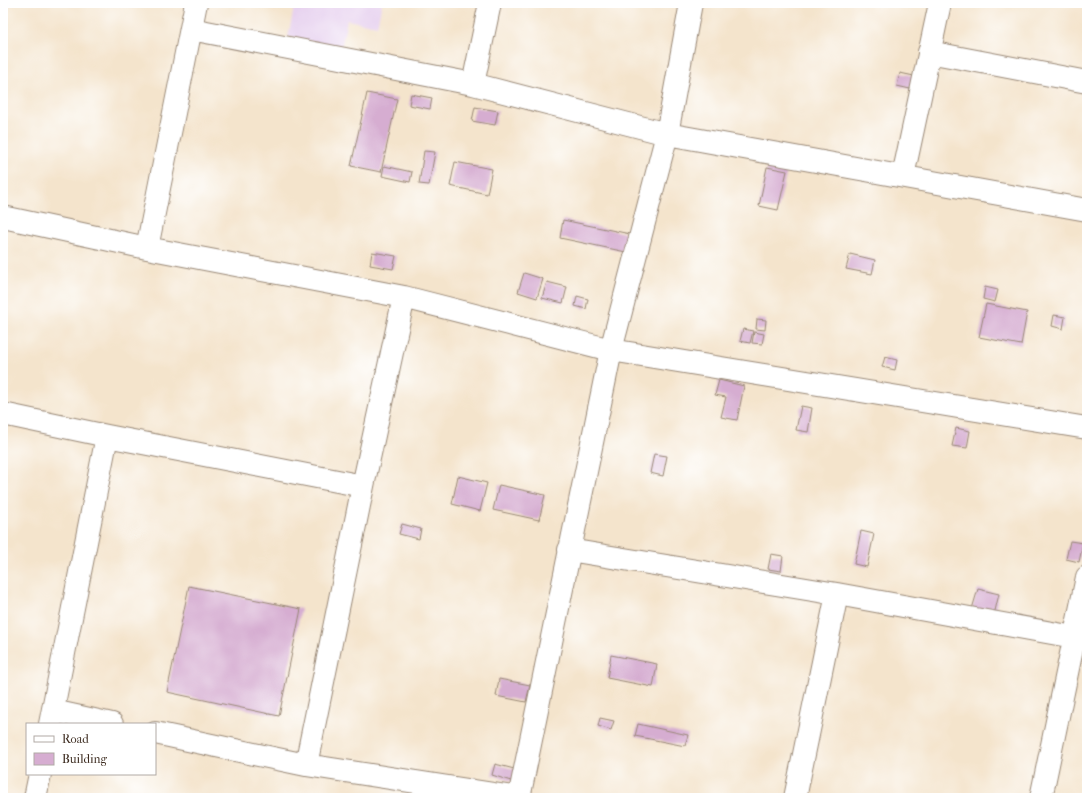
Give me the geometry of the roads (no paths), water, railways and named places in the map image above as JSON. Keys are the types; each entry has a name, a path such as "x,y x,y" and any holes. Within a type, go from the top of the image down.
{"street":[{"path":"146,248 196,3"},
{"path":"473,84 490,3"},
{"path":"156,733 306,765 519,798 569,550 612,350 667,134 691,3"},
{"path":"903,176 940,3"},
{"path":"191,29 473,84 667,134 1087,210"},
{"path":"929,52 1087,82"},
{"path":"3,216 146,248 404,297 612,350 1087,428"},
{"path":"306,765 363,486 404,297"},
{"path":"3,414 363,486"},
{"path":"102,723 51,718 107,436"},
{"path":"569,550 837,594 1074,637"},
{"path":"1041,798 1087,577"},
{"path":"795,798 837,594"},
{"path":"35,798 40,775"}]}
